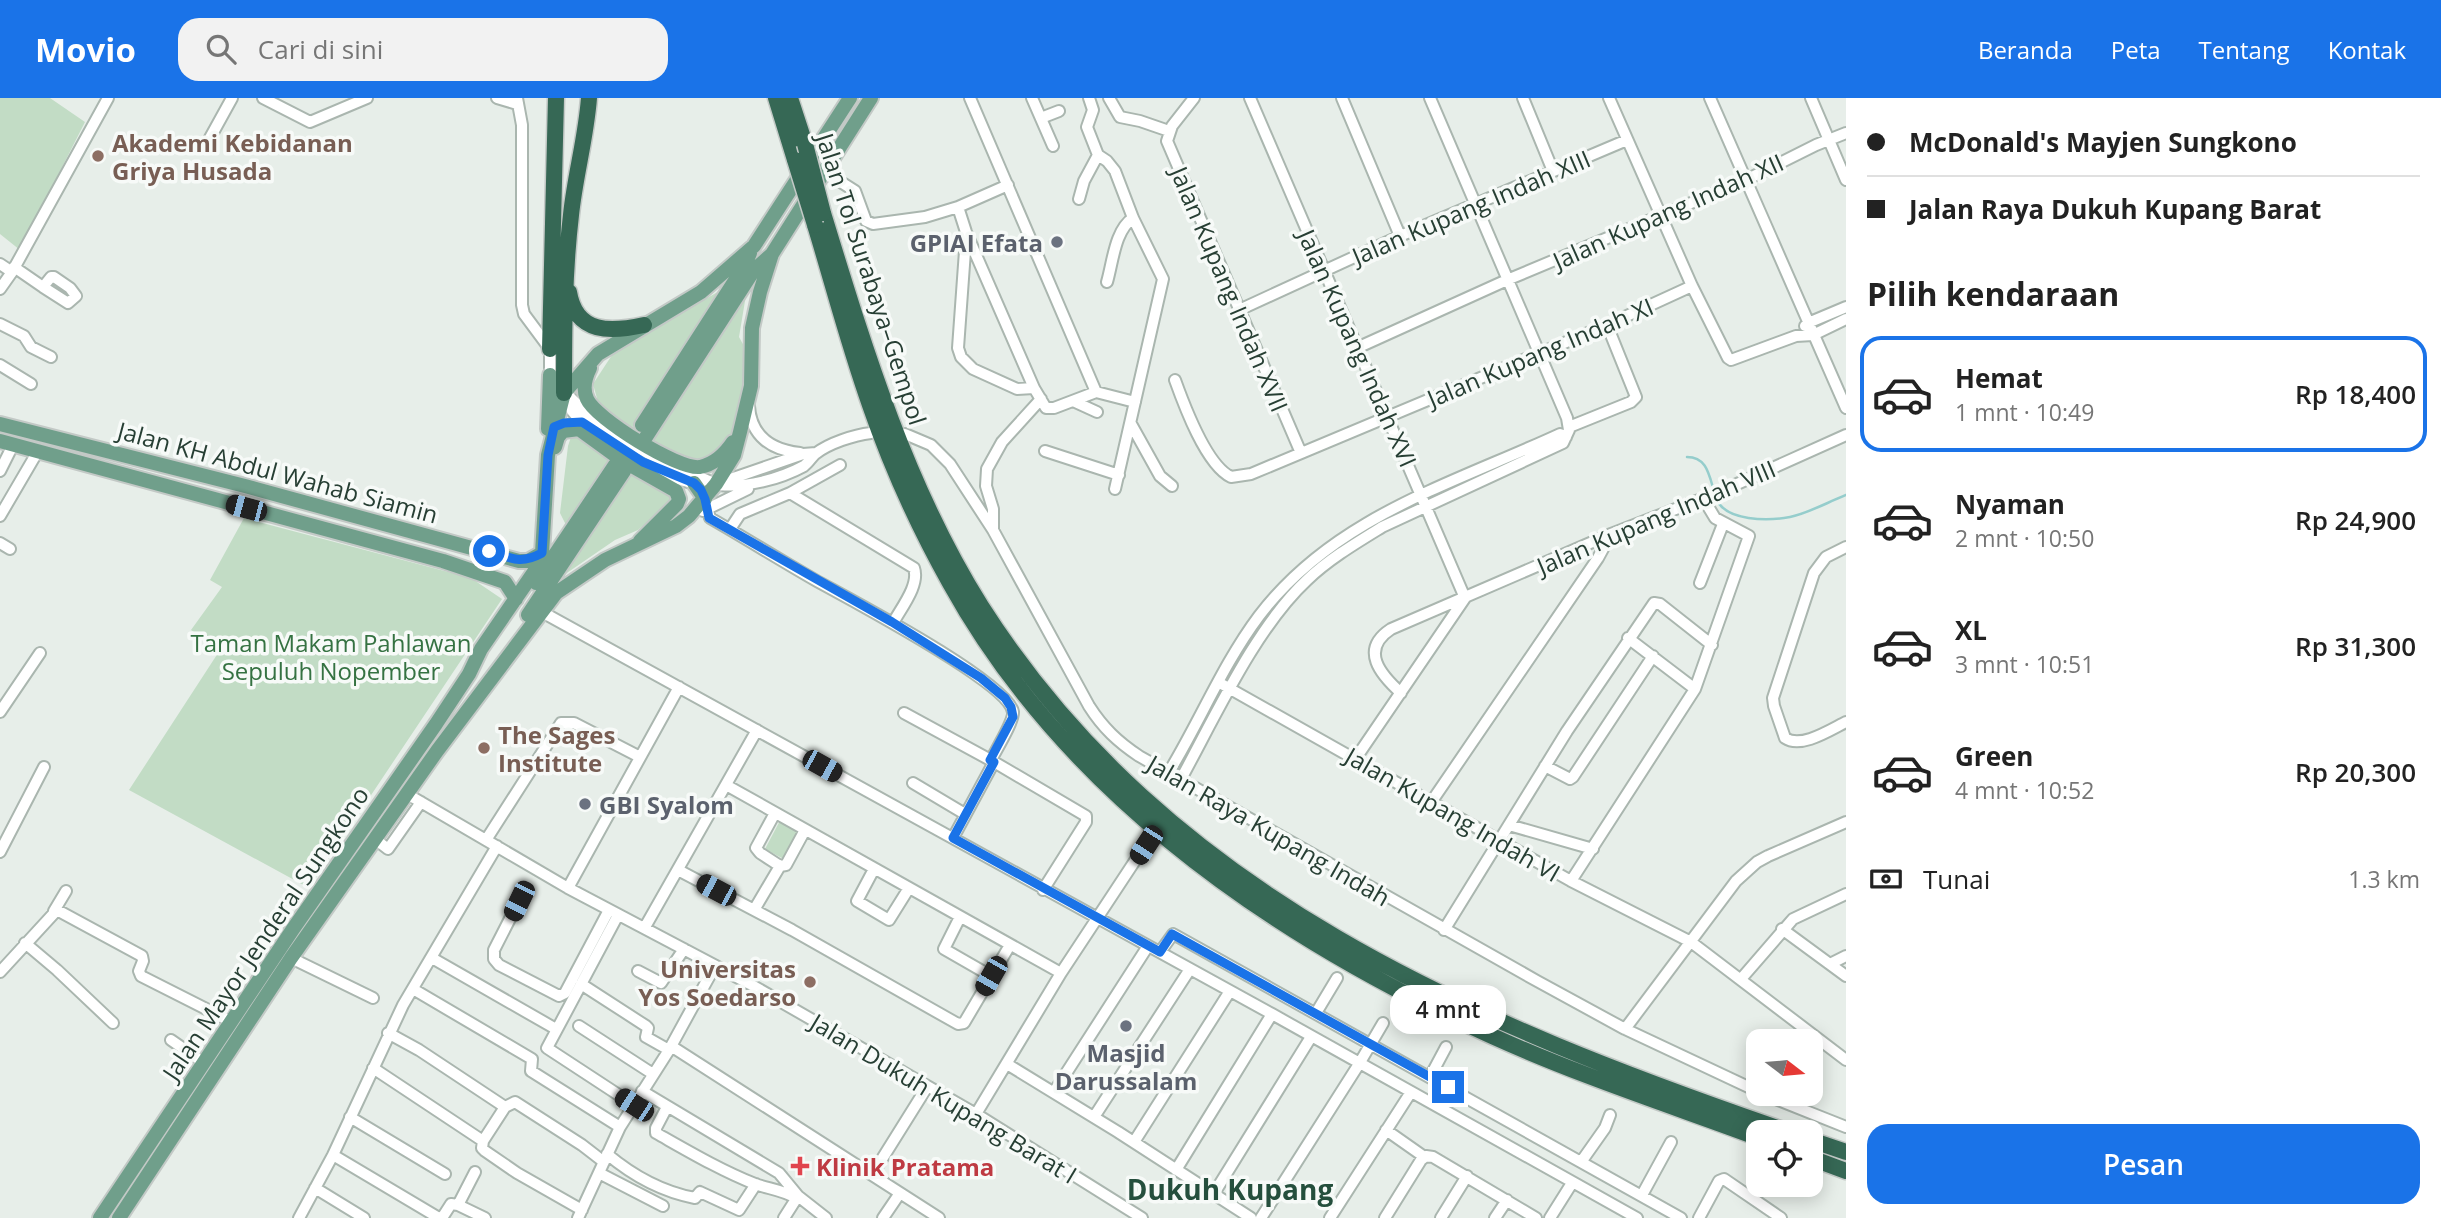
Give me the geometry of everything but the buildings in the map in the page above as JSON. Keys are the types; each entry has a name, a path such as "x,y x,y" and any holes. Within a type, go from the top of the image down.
{"highway":[{"path":"550,349 556,98"},
{"path":"564,393 571,215 589,98"},
{"name":"Jalan Tol Surabaya–Gempol","path":"776,98 795,160 870,361 939,530 982,606 1038,687 1111,768 1182,832 1233,871 1344,944 1469,1009 1524,1033 1756,1120"},
{"name":"Jalan Tol Surabaya–Gempol","path":"790,98 805,144 819,219 869,402 902,486 932,550 980,633 1030,702 1065,743 1108,786 1202,867 1232,890 1338,957 1512,1045 1746,1133"},
{"path":"568,272 569,296 575,309 588,323 604,330 644,325"},
{"path":"1823,1144 1846,1152"},
{"path":"1823,1162 1846,1171"}],"main road":[{"path":"772,254 754,270 642,435 754,246 850,98"},
{"path":"488,682 556,593 638,544 656,537 707,504 734,455 740,432 751,386 752,328 772,254 871,98"},
{"path":"548,455 564,393 581,372 605,349 701,292 754,246"},
{"path":"605,349 588,372 585,395 591,406 637,440 675,461 697,467 711,463 724,454 740,432"},
{"path":"469,674 481,649 534,572 542,553 550,375"},
{"path":"4,425 6,443"},
{"name":"Jalan KH Abdul Wahab Siamin","path":"4,425 304,502 519,561 528,561 542,553"},
{"path":"547,479 558,438 563,431 573,428 579,429 623,461 671,487 678,494 677,504 638,544"},
{"name":"Jalan KH Abdul Wahab Siamin","path":"6,443 481,573 505,582 516,599"},
{"path":"469,674 489,654 620,468 488,682"},
{"path":"694,483 701,490 707,504"},
{"path":"298,522 304,502"},
{"path":"481,573 491,563 489,551"},
{"name":"Jalan Mayor Jenderal Sungkono","path":"119,1218 469,674"},
{"name":"Jalan Mayor Jenderal Sungkono","path":"100,1218 232,1022 375,839 488,682"}],"street":[{"path":"0,289 108,98"},
{"path":"205,147 232,98"},
{"path":"263,98 307,122 367,98"},
{"path":"497,98 517,101 522,125 524,314 550,349 550,375 564,393 632,447 667,465 716,484 803,454 816,453 856,436 872,433"},
{"path":"970,98 1096,392"},
{"path":"1032,98 1053,146"},
{"path":"1089,98 1093,110 1087,127 1098,155 1115,171 1133,218 1163,279 1115,489"},
{"path":"1109,98 1120,117 1171,128 1194,98"},
{"name":"Jalan Kupang Indah XVI","path":"1250,98 1465,598"},
{"path":"1342,98 1400,236"},
{"path":"1430,98 1540,352 1568,432"},
{"path":"1522,98 1553,171"},
{"path":"1609,98 1692,286 1728,358 1731,360 1752,354 1796,336 1813,335 1846,319"},
{"path":"1710,98 1846,408"},
{"path":"1811,98 1846,180"},
{"path":"1041,118 1059,111"},
{"name":"Jalan Kupang Indah XVII","path":"1171,128 1167,141 1169,148 1301,453"},
{"name":"Jalan Kupang Indah XII","path":"1359,347 1507,280 1746,180 1846,133"},
{"name":"Jalan Kupang Indah XIII","path":"1239,310 1400,236 1627,140"},
{"path":"1079,199 1084,181 1098,155"},
{"path":"825,172 855,191 869,224 925,217 958,207 1008,185"},
{"path":"958,207 966,232 1034,388 1046,408 1051,409 1096,392 1135,402"},
{"path":"1107,282 1120,233 1126,222 1133,218"},
{"path":"966,232 958,348 961,357 973,369 1017,389 1034,388"},
{"path":"0,264 43,287 54,277 70,288"},
{"name":"Jalan Kupang Indah XI","path":"1175,380 1207,451 1217,465 1231,477 1254,473 1607,326 1692,286"},
{"path":"1796,336 1808,323 1846,307"},
{"path":"524,314 541,317 551,309"},
{"path":"0,324 24,336 31,347 51,357"},
{"path":"1169,772 1218,682 1260,614 1303,567 1336,541 1421,494 1468,480 1563,443 1568,432 1631,402 1636,397 1607,326"},
{"path":"0,365 31,384"},
{"path":"751,386 749,414 759,436 774,448 803,454"},
{"path":"564,393 572,411 582,422 643,462 694,483 742,487 766,480"},
{"path":"993,530 993,509 986,486 987,469 995,452 1041,400"},
{"path":"1073,401 1097,412"},
{"path":"554,427 564,423 582,422"},
{"path":"1130,424 1162,480 1172,486"},
{"name":"Jalan Raya Kupang Indah","path":"905,434 939,450 993,530 1024,592 1104,728 1129,750 1444,930 1625,1029 1746,1086"},
{"name":"Jalan Kupang Indah VIII","path":"1401,693 1379,670 1375,659 1381,638 1391,629 1846,436"},
{"path":"0,471 6,443"},
{"path":"0,516 38,451"},
{"path":"1045,451 1119,475"},
{"path":"816,453 805,465 707,504 709,518 892,622 981,678 1005,698 1013,717 953,838"},
{"path":"730,529 740,514 790,494 841,466"},
{"path":"1181,779 1264,631 1310,577 1357,542 1426,506 1468,480"},
{"path":"963,484 986,486"},
{"path":"790,494 914,568 916,576 912,588 892,622"},
{"path":"1571,881 1695,689 1712,645 1749,536 1723,524 1710,512 1711,495"},
{"path":"1700,583 1723,524"},
{"path":"1432,801 1598,558 1611,534"},
{"path":"1843,549 1826,557 1814,573 1773,698 1785,738 1794,743 1846,722"},
{"path":"1303,567 1310,577"},
{"path":"1356,758 1465,598"},
{"path":"1444,930 1545,766 1628,638 1654,603 1712,645"},
{"path":"542,612 1272,1014 1623,1214 1637,1218"},
{"path":"1628,638 1695,689"},
{"path":"0,712 40,653"},
{"path":"1545,766 1570,779 1573,777 1653,656"},
{"name":"Jalan Kupang Indah VI","path":"1218,682 1571,881 1690,942 1846,1060"},
{"path":"568,888 679,687"},
{"path":"904,713 1086,816 1086,822 1043,890"},
{"path":"486,840 561,723 574,723 640,758"},
{"path":"645,927 757,730"},
{"path":"1,845 44,767"},
{"path":"913,783 965,814"},
{"path":"726,785 1061,973"},
{"name":"Jalan Dukuh Kupang Barat I","path":"407,794 568,888 754,986 976,1114 1142,1218"},
{"path":"375,839 388,849 421,802"},
{"path":"775,813 757,848 780,866 786,865 805,830"},
{"path":"1625,1029 1729,888 1757,862 1846,822"},
{"path":"1509,825 1593,849"},
{"path":"976,1114 1061,973 1146,845"},
{"path":"299,1218 333,1155 388,1033 497,846"},
{"path":"754,910 780,866"},
{"path":"874,869 857,901 888,920 909,888"},
{"path":"678,870 792,930 958,1024 964,1023 1010,945"},
{"path":"0,972 56,910 66,891"},
{"path":"1741,979 1782,929 1802,913 1846,894"},
{"path":"519,901 495,950 494,959 499,965 559,996 565,993 614,912"},
{"path":"56,910 142,956 139,971 141,976 232,1022"},
{"path":"614,912 547,1049 634,1105"},
{"path":"960,917 944,949 991,976"},
{"path":"1782,929 1846,976"},
{"path":"1160,952 1172,934 1681,1218"},
{"path":"24,943 58,970 113,1023"},
{"path":"1054,1092 1148,946"},
{"path":"638,971 662,984 684,949"},
{"path":"286,955 373,999"},
{"path":"1830,964 1846,956"},
{"path":"432,958 556,1029"},
{"path":"373,1068 482,1144 517,1173 580,1214 620,1127 670,1048 715,965"},
{"path":"1094,1116 1190,969"},
{"path":"1134,1142 1247,974"},
{"path":"1316,1013 1337,978"},
{"path":"581,984 646,1026 646,1037 670,1048 939,1218"},
{"path":"413,989 620,1127"},
{"path":"1177,1170 1272,1014"},
{"path":"1261,1218 1360,1064 1383,1023"},
{"path":"579,1026 653,1074"},
{"path":"388,1033 510,1105 674,1194 695,1198 700,1192 739,1210 756,1184"},
{"path":"1213,1195 1311,1037"},
{"path":"171,1040 204,1063"},
{"path":"1430,1077 1446,1047"},
{"path":"1007,1064 1094,1116 1251,1218"},
{"path":"872,1175 927,1087"},
{"path":"642,1091 779,1173 797,1197"},
{"path":"1330,1218 1411,1092"},
{"path":"482,1144 510,1105"},
{"path":"1471,1125 1483,1106"},
{"name":"Jalan Raya Kupang Indah","path":"1794,1106 1846,1127"},
{"path":"667,1107 656,1133 756,1184 797,1197 826,1218"},
{"path":"1581,1162 1605,1128 1610,1115"},
{"path":"351,1117 445,1174"},
{"path":"1386,1130 1536,1218"},
{"path":"1642,1195 1671,1142"},
{"path":"333,1155 441,1218 451,1204 485,1218"},
{"path":"1385,1218 1428,1156"},
{"path":"458,1205 475,1172"},
{"path":"598,1174 663,1206"},
{"path":"1441,1218 1467,1176"},
{"path":"1699,1218 1719,1181 1724,1179 1781,1218"},
{"path":"1549,1218 1572,1183"},
{"path":"315,1188 364,1218"},
{"path":"883,1218 900,1193"},
{"path":"784,1218 797,1197"},
{"path":"1495,1218 1507,1200"}],"green space":[{"path":"0,98 50,98 85,122 20,250 0,234"},
{"path":"747,289 739,337 744,346 745,381 727,448 721,455 693,463 649,441"},
{"path":"721,290 632,428 598,402 593,384 614,352"},
{"path":"578,433 612,456 566,525 560,513 568,446 571,437"},
{"path":"632,468 676,492 675,505 653,517 638,530 615,540 561,577"},
{"name":"Taman Makam Pahlawan Sepuluh Nopember","path":"244,518 471,578 502,599 309,888 129,790 220,650 191,630 222,587 210,580"},
{"path":"783,815 810,830 793,864 765,849"}],"waterway":[{"path":"1687,457 1703,464 1709,473 1714,491"},
{"path":"1716,498 1728,512 1738,516 1771,519 1797,515 1846,495"}],"place":[{"name":"Akademi Kebidanan Griya Husada","path":"98,156"},
{"name":"GPIAI Efata","path":"1057,242"},
{"name":"The Sages Institute","path":"484,748"},
{"name":"GBI Syalom","path":"585,804"},
{"name":"Universitas Yos Soedarso","path":"810,982"},
{"name":"Masjid Darussalam","path":"1126,1026"},
{"name":"Klinik Pratama","path":"800,1166"}],"district":[{"name":"Dukuh Kupang","path":"1230,1189"}],"route":[{"path":"489,551 519,561 528,561 542,553 548,455 554,427 564,423 582,422 643,462 694,483 705,499 709,518 892,622 981,678 1005,698 1013,717 990,760 994,762 953,838 1160,952 1172,934 1448,1087"}]}
